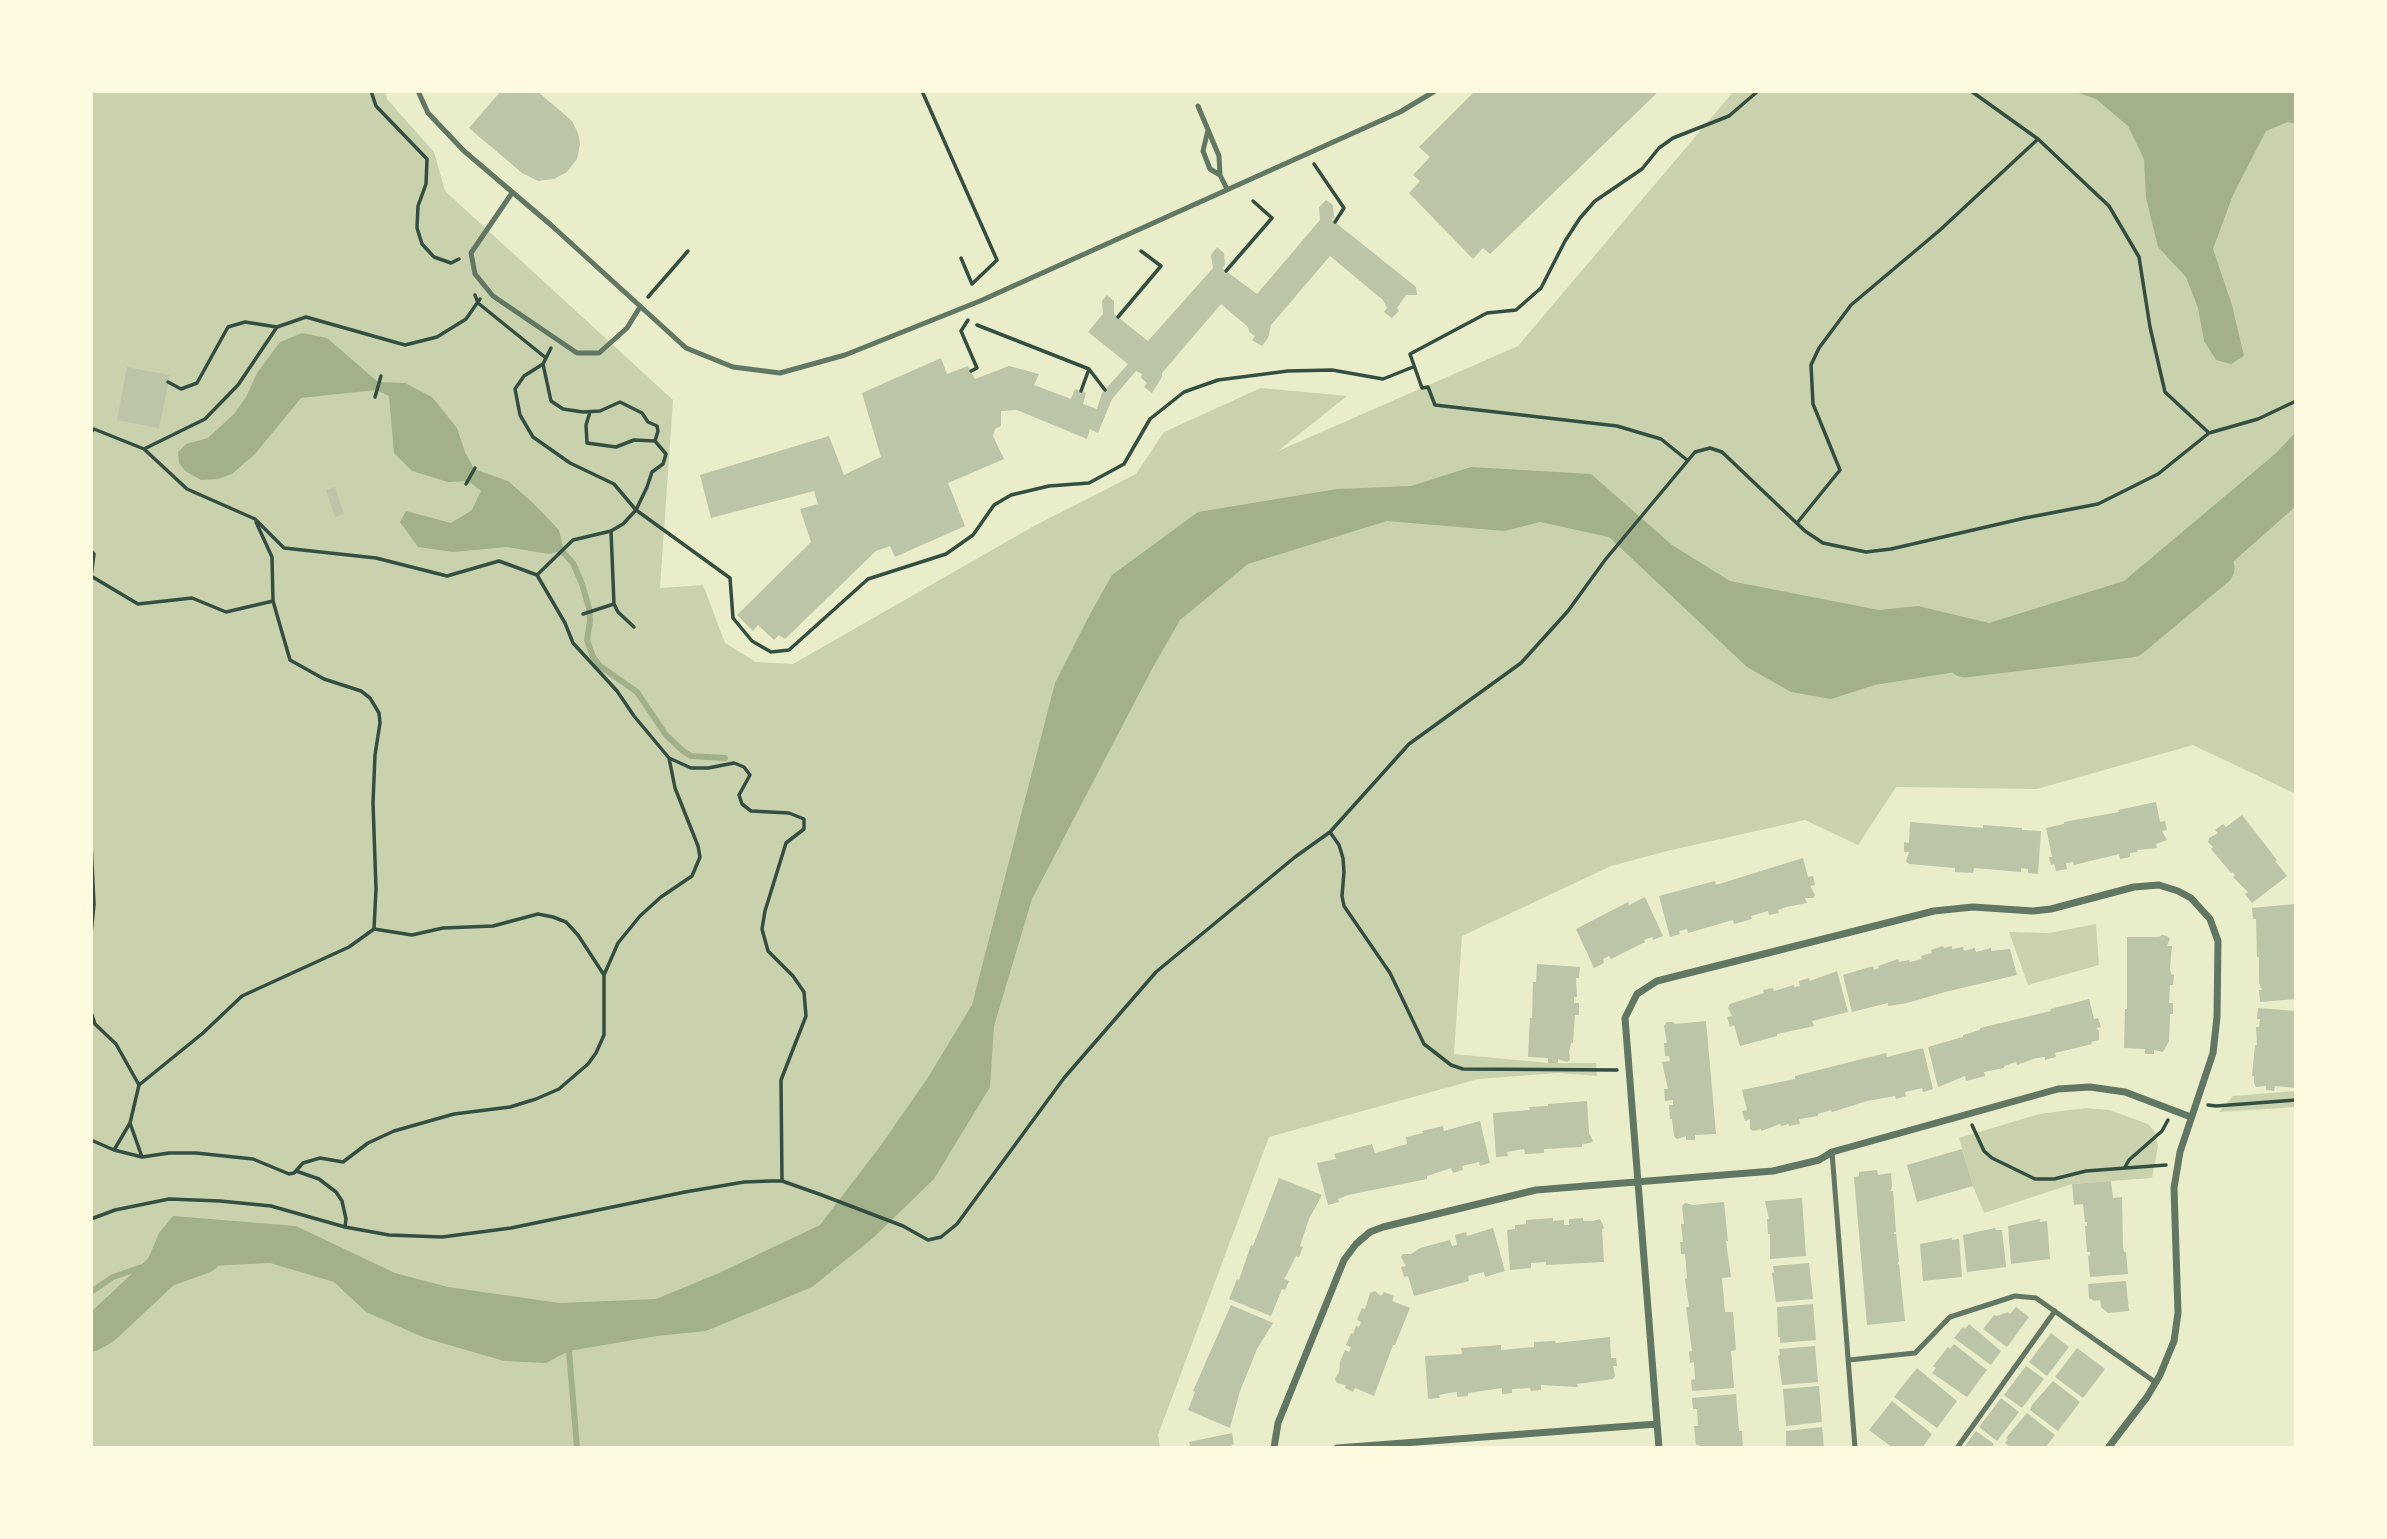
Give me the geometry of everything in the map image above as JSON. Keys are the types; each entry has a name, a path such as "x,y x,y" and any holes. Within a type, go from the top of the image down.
{"street":[{"path":"1659,1448 1625,1018 1637,994 1657,981 1934,911 1973,907 2033,911 2051,909 2134,887 2159,886 2178,891 2197,903 2210,919 2218,941 2219,986 2213,1054 2191,1117 2178,1162 2174,1188 2178,1314 2174,1342 2147,1397 2108,1448"},
{"path":"1274,1448 1278,1423 1344,1260 1370,1232 1383,1227 1536,1190 1773,1171 1819,1160 1832,1152 2058,1089 2090,1087 2139,1096 2191,1117"},
{"path":"1337,1448 1657,1424"}],"lane":[{"path":"418,91 428,113 464,150 686,348 733,367 780,373 845,355 980,301 1400,112 1435,91"},
{"path":"1198,106 1219,156 1220,175 1227,190"},
{"path":"1208,130 1203,151 1210,169 1220,175"},
{"path":"512,193 471,253 475,274 493,296 577,353 599,353 627,328 640,307"},
{"path":"1832,1152 1855,1448"},
{"path":"1849,1360 1915,1353 1950,1317 2015,1296 2036,1298 2155,1382"},
{"path":"1957,1448 2055,1311"}],"path":[{"path":"371,91 376,106 427,159 426,184 417,217 422,244 434,257 451,263 465,256"},
{"path":"922,91 997,260 972,284"},
{"path":"1687,460 1661,439 1617,426 1435,405 1428,387 1422,388 1410,354 1487,313 1516,310 1541,288 1565,241 1595,201 1642,169 1659,148 1673,138 1729,116 1758,91"},
{"path":"1971,91 2038,139 2109,206 2139,257 2150,327 2165,392 2209,433"},
{"path":"1797,523 1840,470 1813,404 1811,365 1819,348 1851,304 1940,230 2038,139"},
{"path":"1313,162 1344,208 1335,222"},
{"path":"1226,271 1272,218 1253,201"},
{"path":"640,307 688,251"},
{"path":"1118,317 1161,266 1141,251"},
{"path":"961,258 980,301 961,331 977,368 971,371"},
{"path":"168,382 181,388 197,383 228,327 245,322 277,327 306,317 405,345 437,337 466,319 478,303 545,358"},
{"path":"977,324 1089,369 1105,390"},
{"path":"144,449 205,419 238,385 277,327"},
{"path":"556,339 543,364 551,401 563,409 590,412 600,411 621,402 642,413 648,422 657,426 655,441"},
{"path":"543,364 524,376 515,389 520,415 533,437 570,463 614,484 636,510 730,578 733,618 752,641 771,652 789,650 868,579 946,554 973,535 994,505 1010,495 1049,486 1089,483 1124,464 1150,419 1184,392 1218,380 1288,371 1332,370 1383,379 1413,367"},
{"path":"1081,391 1089,369"},
{"path":"375,397 381,376"},
{"path":"91,1219 115,1210 169,1199 220,1201 271,1206 345,1227 389,1235 442,1237 511,1228 744,1182 782,1181 902,1226 928,1240 941,1237 957,1224 1064,1078 1156,972 1295,857 1330,832 1409,744 1521,663 1568,611 1605,561 1695,452 1713,448 1722,452 1797,523 1823,543 1866,552 2084,508 2108,500 2158,474 2209,433 2258,419 2296,401"},
{"path":"537,575 573,540 611,531 636,510 652,472 663,464 666,454 655,441 634,440 616,447 587,443 586,425 590,412"},
{"path":"91,432 94,429 144,449 187,489 255,519 284,548 376,558 447,576 499,561 537,575 565,623 573,643 617,691 669,758 691,768 734,763 744,767 750,775 739,795 742,804 751,811 789,813 804,819 804,830 786,844 762,929 768,951 793,976 804,992 806,1016 781,1080 782,1181"},
{"path":"466,484 475,468"},
{"path":"255,519 272,557 273,601 290,660 324,679 361,691 370,698 379,713 373,803 376,889 374,929"},
{"path":"611,531 614,604 618,612 634,627"},
{"path":"91,551 94,554 91,577 138,604 192,598 226,612 273,601"},
{"path":"583,614 614,604"},
{"path":"91,1140 114,1150 142,1157 195,1153 253,1159 289,1174 303,1163 320,1158 344,1162 368,1143 394,1131 454,1114 510,1107 559,1090 589,1064 604,1035 604,975 618,943 628,928 661,897 692,876 700,857 674,788 669,758"},
{"path":"1330,832 1339,845 1343,858 1344,906 1390,973 1420,1038 1434,1052 1451,1065 1463,1069 1629,1070"},
{"path":"91,843 94,904 91,934"},
{"path":"114,1150 130,1123 139,1085 203,1033 242,996 349,947 374,929 412,935 443,928 493,926 538,914 553,916 566,922 579,935 604,975"},
{"path":"91,1012 95,1024 116,1044 139,1085"},
{"path":"2198,1102 2216,1107 2296,1100"},
{"path":"2125,1167 2129,1160 2162,1131 2174,1110"},
{"path":"1968,1113 1984,1151 2026,1176 2045,1180 2086,1171 2157,1167 2178,1162"},
{"path":"130,1123 142,1157"},
{"path":"296,1171 319,1179 336,1192 342,1201 345,1227"}],"shaded area":[{"path":"91,91 385,91 387,99 434,152 445,191 673,400 660,588 703,585 725,643 756,662 793,664 1034,526 1136,474 1164,432 1261,388 1347,396 1278,451 1518,346 1734,91 2296,91 2296,794 2193,745 2037,789 1896,787 1858,845 1805,820 1667,851 1611,866 1462,936 1454,1054 1548,1063 1596,1063 1597,1076 1558,1073 1478,1079 1269,1137 1158,1435 1160,1448 91,1448"},
{"path":"2073,91 2296,91 2296,124 2288,122 2266,131 2233,195 2213,249 2232,305 2244,356 2231,364 2216,360 2204,341 2198,308 2186,277 2158,247 2146,198 2144,159 2128,126 2096,99"},
{"path":"302,333 327,338 378,382 405,383 432,397 457,428 474,469 508,481 534,504 559,530 563,547 560,551 549,554 507,547 453,552 418,547 400,522 406,511 451,523 472,510 481,491 468,481 448,482 412,471 394,453 389,396 376,390 301,398 255,454 232,474 218,479 201,480 185,471 179,463 178,452 186,444 208,438 234,414 246,397 257,373 280,342"},
{"path":"2296,432 2296,506 2199,592 2069,650 2017,653 1980,668 1875,685 1831,699 1791,692 1747,667 1609,537 1540,522 1505,531 1387,521 1248,564 1180,620 1032,899 994,1026 990,1087 934,1179 873,1238 812,1287 706,1331 657,1336 569,1351 546,1363 504,1361 425,1338 366,1312 334,1282 270,1263 192,1267 161,1275 145,1266 159,1233 173,1216 296,1226 395,1273 448,1287 560,1303 656,1299 719,1273 820,1225 927,1079 972,1005 1055,683 1090,614 1112,575 1198,512 1337,489 1411,486 1471,467 1591,474 1672,545 1730,581 1879,610 1918,606 1989,623 2124,581 2275,454"},
{"path":"2096,924 2099,965 2028,985 2009,932 2049,933"},
{"path":"2296,1091 2296,1107 2219,1112 2233,1096"},
{"path":"2086,1108 2109,1110 2148,1124 2154,1131 2158,1146 2152,1178 2072,1184 1984,1213 1959,1138 2039,1114"}],"building":[{"path":"501,91 537,91 572,121 580,144 577,159 567,172 554,179 538,181 522,173 469,128"},
{"path":"1475,91 1659,91 1490,254 1483,248 1473,259 1409,193 1420,181 1413,175 1430,157 1419,147"},
{"path":"1326,200 1333,205 1334,218 1331,219 1416,287 1417,295 1406,295 1397,308 1399,311 1392,318 1384,312 1387,308 1383,300 1330,256 1271,325 1268,338 1262,346 1252,340 1255,336 1249,332 1248,327 1221,304 1162,373 1152,393 1144,387 1147,383 1141,378 1142,374 1136,371 1112,399 1098,433 1090,429 1087,439 1017,410 1001,411 1001,426 995,429 993,436 1004,459 948,483 965,526 895,557 890,546 876,551 785,639 779,635 774,640 758,625 753,631 737,615 811,542 800,509 818,504 814,491 711,518 700,475 829,436 844,475 881,457 862,393 941,358 947,374 968,366 975,379 1009,366 1039,374 1034,385 1071,399 1075,389 1086,393 1083,404 1097,409 1102,393 1128,364 1088,332 1103,314 1102,301 1107,295 1114,301 1114,314 1148,341 1213,268 1211,255 1217,247 1224,253 1225,265 1222,268 1257,294 1320,220 1319,207"},
{"path":"127,367 170,375 159,428 117,420"},
{"path":"335,487 344,514 335,517 326,490"},
{"path":"2156,802 2160,822 2165,821 2167,830 2162,831 2167,840 2156,844 2157,848 2137,850 2138,852 2130,853 2130,857 2120,859 2119,854 2074,865 2073,862 2066,863 2067,869 2056,871 2054,864 2051,865 2046,828"},
{"path":"2242,815 2287,876 2252,903 2245,894 2248,892 2233,877 2235,875 2211,849 2213,847 2208,842 2209,838 2218,833 2215,830 2223,824 2226,827"},
{"path":"1910,822 2041,831 2038,874 2028,873 2028,869 2021,868 2021,872 1974,868 1973,873 1955,872 1955,868 1909,864 1906,861 1909,852 1904,852 1904,842 1909,843"},
{"path":"1803,858 1808,877 1813,876 1815,885 1810,886 1815,895 1813,898 1805,898 1807,903 1786,907 1778,910 1779,913 1769,915 1768,911 1734,924 1733,920 1688,933 1687,929 1670,937 1659,896 1715,881 1716,885"},
{"path":"1645,897 1663,936 1644,940 1645,942 1611,959 1609,956 1603,959 1604,963 1594,968 1576,929 1628,902 1629,905"},
{"path":"2295,904 2296,999 2260,1002 2259,990 2262,990 2259,983 2256,919 2253,919 2252,908"},
{"path":"2162,935 2170,939 2167,946 2172,946 2170,968 2171,974 2174,975 2173,985 2170,985 2169,1003 2173,1003 2173,1014 2170,1014 2169,1041 2163,1052 2154,1050 2154,1054 2145,1054 2145,1049 2124,1048 2127,937"},
{"path":"1943,946 1952,946 1952,949 1963,947 1964,951 1975,948 1976,952 1991,948 1991,951 2010,949 2017,975 1907,1003 1888,1006 1888,1003 1852,1012 1843,975 1873,966 1874,970 1898,959 1899,962 1910,962 1922,959 1921,956"},
{"path":"1537,964 1580,967 1579,978 1576,978 1577,997 1574,997 1574,1003 1579,1003 1579,1015 1575,1015 1573,1043 1569,1052 1570,1060 1567,1062 1558,1059 1558,1063 1548,1063 1548,1058 1528,1057 1533,982 1536,982"},
{"path":"1837,971 1848,1012 1812,1021 1814,1026 1740,1046 1734,1025 1730,1027 1727,1017 1732,1016 1728,1008 1730,1004 1764,993 1763,990 1773,988 1774,991 1794,985 1800,986 1799,981 1809,978 1810,981"},
{"path":"2089,999 2094,1019 2098,1018 2101,1027 2096,1028 2099,1031 2099,1040 2055,1053 2056,1057 2045,1060 2045,1057 2036,1058 2017,1065 2016,1062 2004,1068 1984,1072 1985,1076 1966,1081 1965,1076 1938,1087 1928,1047 1963,1037 1980,1028"},
{"path":"2258,1008 2296,1011 2296,1088 2275,1086 2274,1091 2266,1090 2266,1086 2256,1087 2254,1083 2252,1076 2257,1045 2256,1027 2259,1027 2260,1019 2257,1019"},
{"path":"1706,1021 1716,1134 1695,1135 1695,1140 1686,1140 1686,1136 1677,1139 1670,1119 1669,1105 1673,1105 1673,1100 1665,1101 1664,1089 1668,1089 1662,1062 1670,1061 1669,1056 1665,1056 1664,1043 1667,1043 1664,1026 1667,1022 1675,1024"},
{"path":"1923,1048 1933,1089 1923,1092 1922,1088 1905,1092 1906,1096 1896,1099 1895,1096 1867,1101 1799,1119 1800,1124 1780,1124 1761,1131 1750,1129 1750,1119 1745,1121 1742,1111 1747,1110 1742,1090 1795,1079 1795,1076 1886,1053 1887,1057"},
{"path":"1587,1101 1589,1133 1593,1141 1590,1143 1582,1144 1582,1147 1544,1149 1544,1153 1525,1154 1524,1149 1507,1152 1508,1156 1496,1157 1493,1113"},
{"path":"1480,1121 1490,1163 1480,1166 1479,1162 1462,1166 1463,1170 1453,1173 1451,1168 1427,1176 1427,1179 1348,1195 1338,1199 1339,1202 1328,1205 1317,1163 1336,1159 1334,1154 1372,1144 1375,1153 1407,1144 1406,1137 1423,1133 1422,1131 1443,1126 1444,1131"},
{"path":"1962,1149 1973,1186 1917,1202 1907,1165"},
{"path":"1877,1170 1878,1175 1891,1173 1894,1234 1905,1321 1867,1325 1854,1177 1859,1176 1859,1172"},
{"path":"1279,1178 1322,1195 1309,1219 1299,1257 1296,1256 1284,1279 1289,1281 1285,1290 1282,1289 1271,1316 1229,1299"},
{"path":"2111,1181 2113,1198 2122,1197 2123,1247 2128,1274 2090,1277 2090,1252 2087,1252 2085,1226 2087,1222 2083,1204 2074,1205 2072,1184"},
{"path":"1802,1198 1806,1256 1770,1259 1769,1219 1765,1201"},
{"path":"1724,1202 1731,1277 1722,1278 1725,1312 1733,1312 1736,1350 1731,1351 1734,1388 1692,1391 1691,1380 1695,1379 1694,1362 1690,1363 1689,1352 1692,1351 1686,1307 1689,1307 1687,1278 1685,1254 1681,1254 1680,1242 1683,1242 1681,1224 1684,1224 1682,1206 1685,1203 1693,1205"},
{"path":"1553,1218 1553,1221 1564,1220 1564,1225 1569,1225 1569,1219 1600,1219 1604,1228 1604,1262 1546,1265 1546,1262 1531,1263 1531,1268 1510,1270 1507,1230 1515,1229 1515,1225 1526,1224 1526,1220"},
{"path":"2040,1219 2040,1222 2047,1221 2050,1259 2011,1264 2008,1226"},
{"path":"1493,1228 1505,1271 1485,1277 1484,1272 1468,1276 1469,1281 1414,1296 1408,1276 1404,1277 1401,1267 1406,1266 1401,1257 1403,1254 1411,1254 1420,1248 1450,1240 1452,1246 1457,1245 1455,1235 1466,1232 1467,1236"},
{"path":"1995,1228 2002,1230 2006,1267 1967,1272 1963,1235"},
{"path":"1959,1239 1962,1277 1923,1281 1920,1244"},
{"path":"1809,1263 1813,1299 1776,1302 1773,1266"},
{"path":"2126,1281 2129,1311 2108,1313 2101,1307 2100,1300 2089,1298 2088,1284"},
{"path":"1375,1291 1381,1296 1384,1292 1394,1296 1392,1301 1410,1308 1374,1396 1355,1388 1353,1392 1335,1379 1345,1350 1349,1352 1351,1347 1346,1345 1351,1333 1353,1334 1361,1322 1357,1320 1362,1308 1365,1309 1370,1293"},
{"path":"1813,1304 1816,1340 1780,1343 1777,1307"},
{"path":"1231,1305 1273,1323 1257,1349 1240,1391 1230,1428 1188,1410 1195,1392 1193,1391"},
{"path":"2016,1307 2029,1317 2007,1347 1983,1329 1994,1315 2008,1312 2010,1314"},
{"path":"1969,1324 2001,1351 1991,1365 1954,1338"},
{"path":"2051,1333 2069,1347 2047,1376 2029,1362"},
{"path":"1610,1337 1611,1358 1616,1358 1617,1366 1613,1366 1613,1379 1577,1384 1578,1387 1541,1385 1541,1390 1512,1389 1512,1393 1502,1394 1502,1388 1468,1393 1468,1396 1457,1397 1457,1392 1428,1399 1425,1356 1462,1354 1461,1348 1501,1345 1501,1350 1534,1347 1534,1342 1556,1343"},
{"path":"1954,1344 1987,1370 1967,1397 1932,1373 1936,1368 1933,1366 1948,1347 1950,1349"},
{"path":"1815,1346 1818,1382 1782,1385 1779,1349"},
{"path":"2077,1348 2105,1369 2083,1398 2055,1377"},
{"path":"2026,1366 2044,1379 2022,1408 2004,1395"},
{"path":"1917,1368 1957,1401 1937,1428 1894,1397"},
{"path":"2053,1381 2080,1402 2058,1431 2030,1410"},
{"path":"1819,1386 1822,1422 1786,1426 1783,1389"},
{"path":"1736,1394 1743,1448 1699,1448 1699,1445 1696,1445 1694,1426 1698,1426 1697,1409 1693,1409 1692,1398"},
{"path":"2001,1398 2019,1412 1997,1441 1979,1427"},
{"path":"1892,1401 1932,1434 1922,1448 1893,1448 1869,1430"},
{"path":"2027,1413 2055,1435 2045,1448 2012,1448 2005,1443 2008,1439 2006,1438"},
{"path":"1822,1427 1824,1448 1786,1448 1786,1431"},
{"path":"1976,1431 1994,1444 1991,1448 1963,1448"},
{"path":"1232,1433 1232,1448 1191,1448 1189,1442"}],"waterway":[{"path":"559,548 573,563 582,584 589,608 587,640 593,657 600,666 637,692 666,735 683,751 691,756 725,758"},
{"path":"1965,659 2131,639 2216,568"},
{"path":"91,1333 103,1326 164,1269 203,1255"},
{"path":"91,1292 113,1277 145,1266"},
{"path":"569,1351 577,1448"}]}
